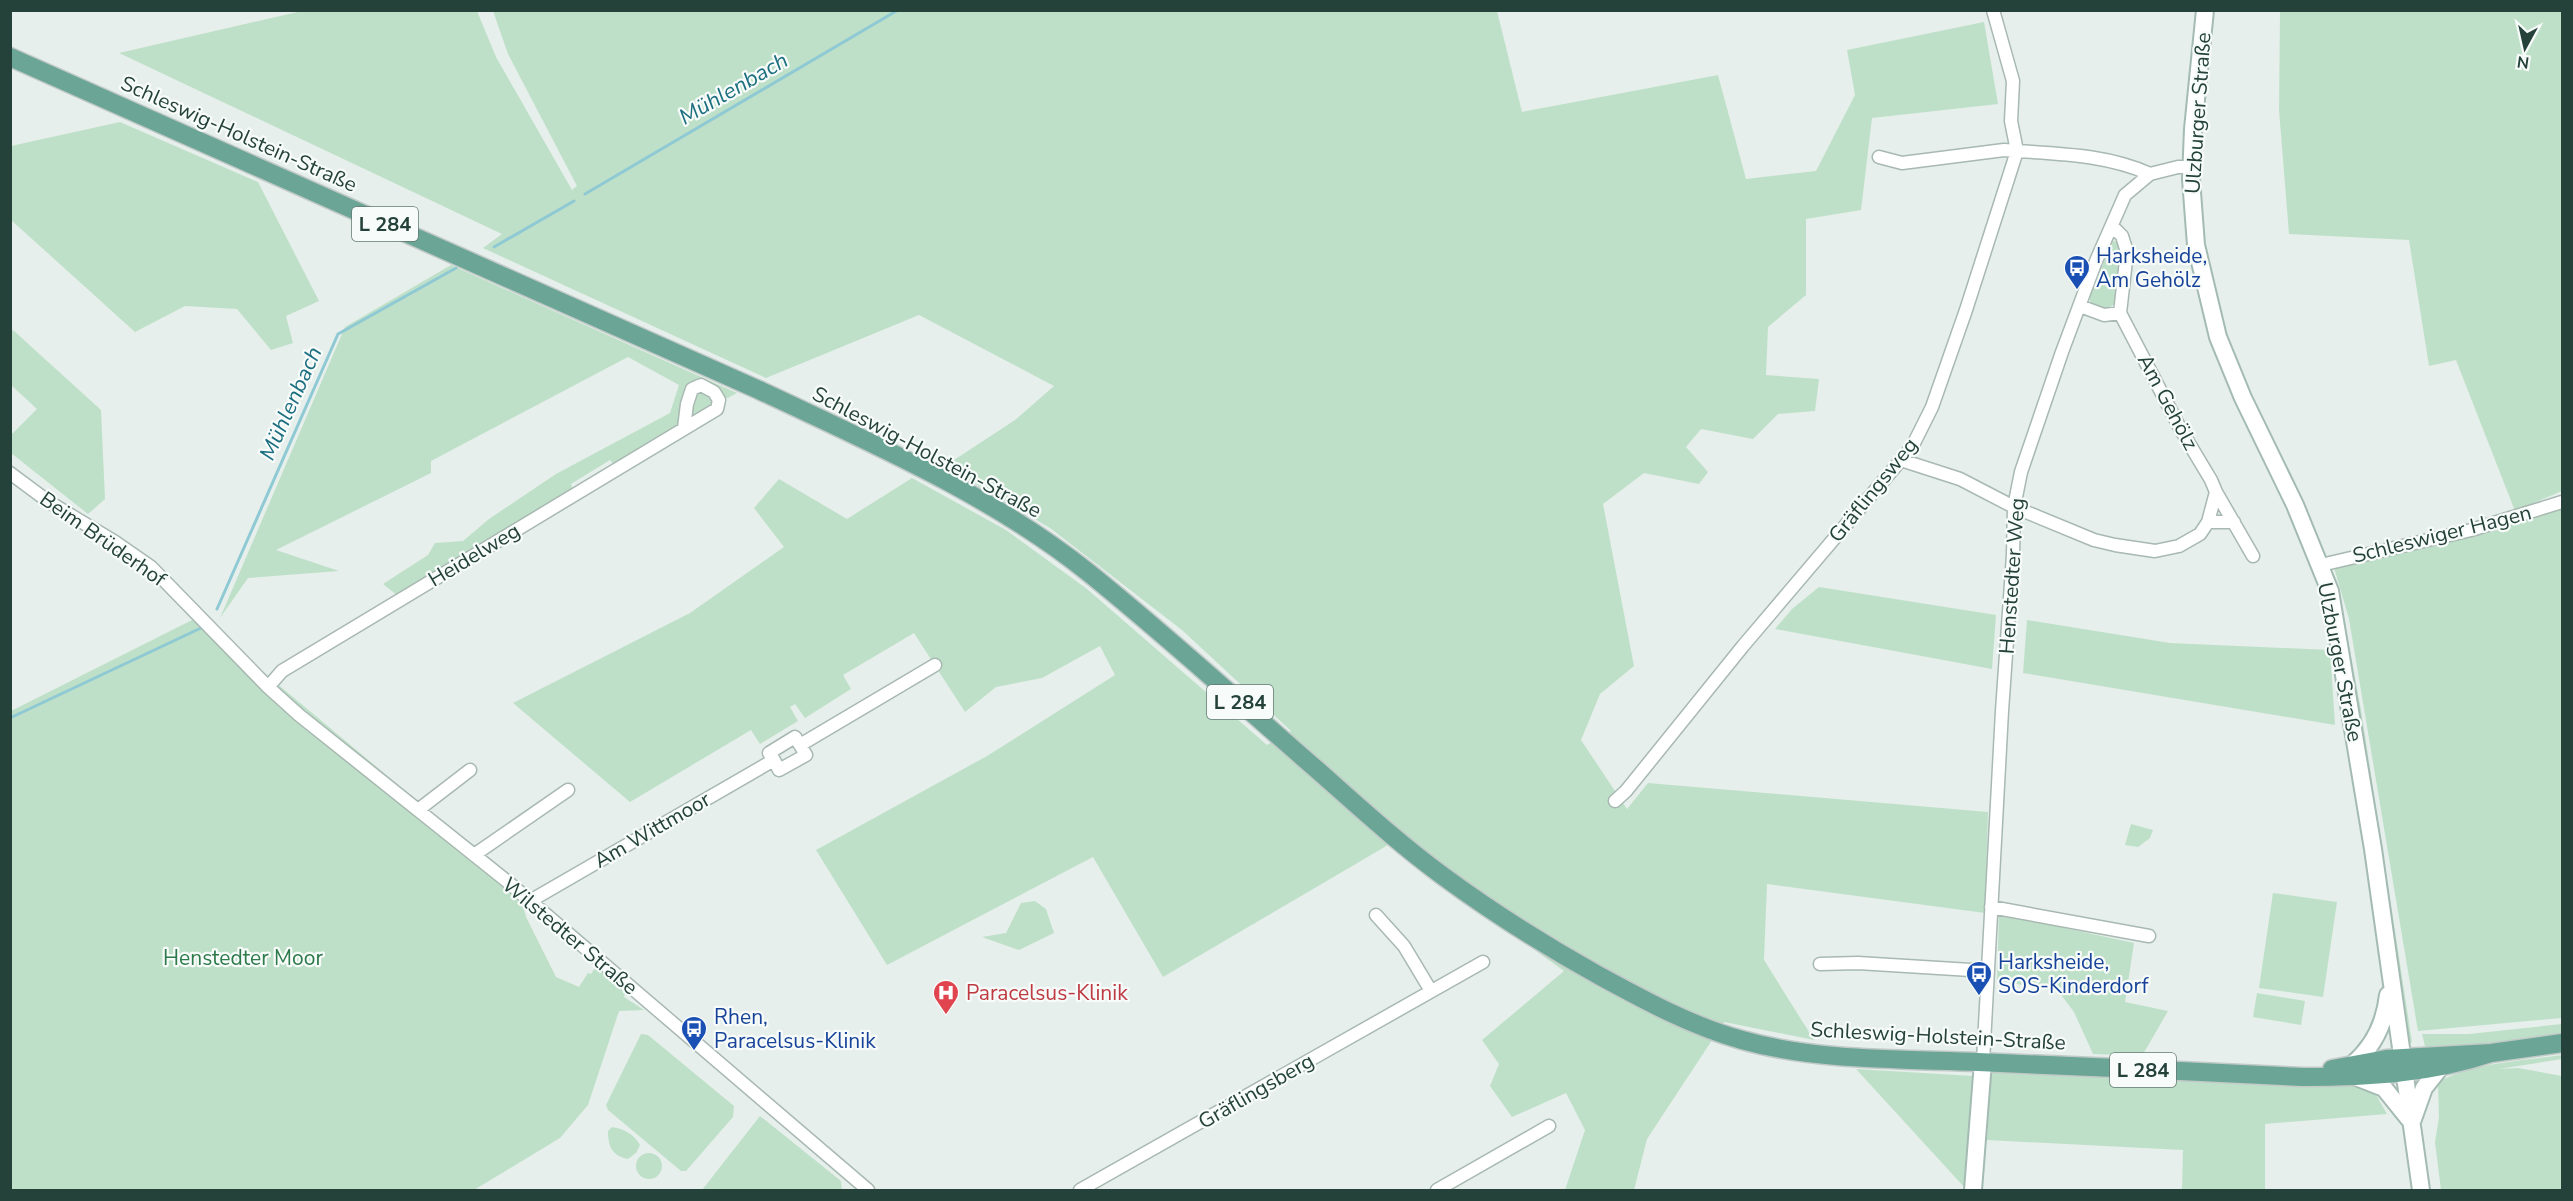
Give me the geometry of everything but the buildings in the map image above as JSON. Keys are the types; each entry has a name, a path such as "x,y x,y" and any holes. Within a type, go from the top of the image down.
{"main road":[{"name":"Ulzburger Straße","path":"2205,10 2194,112 2191,167 2196,245 2218,337 2243,398 2295,505 2330,591 2373,849 2421,1191"},
{"name":"Schleswig-Holstein-Straße","path":"10,57 759,390 881,448 961,490 1023,526 1086,570 1378,824 1443,876 1521,930 1647,1002 1711,1030 1746,1042 1792,1050 1874,1059 2303,1077 2403,1065"},
{"path":"2390,976 2386,1009 2380,1028 2354,1070 2384,1088 2412,1123"},
{"path":"2403,1065 2562,1043"},
{"path":"2403,1065 2439,1069 2491,1053"},
{"path":"1973,1191 1983,1062"},
{"path":"2412,1123 2421,1094 2439,1069"}],"street":[{"path":"1993,10 2013,81 2011,121 2018,151"},
{"path":"1880,157 1902,163 2004,150 2095,158 2128,164 2150,174"},
{"name":"Gräflingsweg","path":"1615,801 1626,791 1743,646 1912,447 1932,407 2018,151"},
{"name":"Henstedter Weg","path":"1983,1062 2014,507 2021,472 2080,306 2125,195 2150,174 2178,167 2191,167"},
{"path":"2080,306 2104,315 2120,313 2127,252 2122,236 2112,226"},
{"name":"Am Gehölz","path":"2120,313 2181,430 2253,556"},
{"name":"Heidelweg","path":"268,687 282,671 684,428"},
{"path":"1901,460 1960,479 2014,507 2094,540 2145,550 2155,551 2189,543 2200,534 2208,522 2216,492"},
{"name":"Beim Brüderhof","path":"10,473 49,502 151,567 268,687"},
{"name":"Schleswiger Hagen","path":"2321,565 2471,530 2562,502"},
{"path":"2208,522 2234,522"},
{"name":"Am Wittmoor","path":"530,901 774,760 779,770 806,755 800,745 935,665"},
{"name":"Wilstedter Straße","path":"268,687 299,715 530,901 868,1191"},
{"path":"418,810 470,770"},
{"path":"474,855 568,790"},
{"path":"1991,907 2149,936"},
{"path":"1377,915 1404,946 1431,991"},
{"name":"Gräflingsberg","path":"1080,1191 1483,962"},
{"path":"1820,964 1858,963 1987,971"},
{"path":"1437,1191 1549,1126"}],"green space":[{"path":"302,11 477,11 496,57 572,190 577,186 508,54 493,11 1497,11 1522,112 1718,75 1746,179 1816,171 1855,95 1847,50 1984,22 1998,104 1872,118 1861,210 1806,219 1806,295 1768,327 1766,375 1819,379 1815,411 1778,414 1753,439 1701,429 1686,447 1708,472 1699,484 1644,473 1603,504 1634,666 1600,694 1581,740 1627,809 1648,783 1988,812 1985,913 1767,884 1764,960 1814,1040 1724,1022 1647,1139 1634,1190 1565,1190 1585,1130 1566,1093 1512,1117 1490,1086 1499,1064 1482,1040 1564,971 1388,845 1163,977 1093,857 887,965 816,850 987,756 1115,675 1100,646 1042,678 996,687 965,712 914,633 843,675 851,689 805,718 795,704 790,707 798,721 760,744 751,730 630,802 513,703 690,613 784,547 754,508 779,479 847,519 912,478 1006,530 1087,589 1267,745 1291,731 1182,630 1050,528 945,466 1015,420 1054,386 919,315 766,378 483,248 502,234 119,53"},
{"path":"2280,11 2562,11 2562,491 2515,511 2456,360 2429,366 2409,240 2289,234 2279,110"},
{"path":"120,122 258,182 319,301 286,316 293,343 271,350 237,309 185,306 135,332 11,220 11,146"},
{"path":"2113,241 2118,242 2121,254 2116,303 2106,310 2090,302 2090,295"},
{"path":"451,265 737,393 728,398 721,397 700,383 681,426 615,466 610,460 571,484 573,491 398,596 383,584 428,555 435,543 463,541 489,519 556,474 670,413 679,385 628,357 431,461 431,473 276,550 339,571 248,578 220,618 345,327"},
{"path":"13,330 101,410 105,499 88,514 11,453 11,435 37,409 11,385 10,334"},
{"path":"699,387 712,396 714,404 704,414 691,417 690,396"},
{"path":"2562,505 2562,1018 2418,1031 2349,619 2333,564"},
{"path":"2338,585 2361,710 2412,1042 2409,1044 2335,586"},
{"path":"1819,587 1996,615 1992,669 1775,629 1792,609"},
{"name":"Henstedter Moor","path":"204,614 251,662 518,885 526,917 556,977 579,987 588,973 591,974 597,965 627,987 624,997 644,1010 619,1011 588,1105 560,1138 474,1190 11,1190 11,711"},
{"path":"2027,620 2170,643 2330,650 2335,725 2023,673"},
{"path":"2131,824 2153,830 2150,838 2138,847 2125,845"},
{"path":"2273,893 2337,902 2323,997 2259,988"},
{"path":"1035,901 1046,909 1054,933 1019,950 982,937 1006,933 1021,903"},
{"path":"1999,914 2134,943 2125,1002 2168,1011 2142,1056 2093,1054 2074,1012 2059,992 1997,980"},
{"path":"2257,993 2305,1001 2301,1025 2253,1017"},
{"path":"2562,1024 2562,1035 2475,1046 2425,1046 2422,1034 2469,1034"},
{"path":"641,1034 648,1035 734,1106 733,1117 686,1171 681,1171 608,1110 606,1105"},
{"path":"2562,1055 2562,1059 2499,1069 2518,1068 2562,1076 2562,1190 2441,1190 2435,1142 2439,1117 2438,1082 2452,1075 2483,1066"},
{"path":"1856,1069 1973,1076 1965,1188"},
{"path":"1991,1072 2363,1085 2375,1093 2387,1114 2265,1124 2265,1190 2182,1190 2183,1150 1987,1140"},
{"path":"760,1116 841,1181 842,1190 702,1190"},
{"path":"612,1127 628,1133 640,1145 636,1153 628,1159 612,1150 608,1131"},
{"path":"649,1153 658,1157 662,1166 658,1175 649,1179 640,1175 636,1166 640,1157"}],"waterway":[{"name":"Mühlenbach","path":"585,194 898,10"},
{"name":"Mühlenbach","path":"494,247 574,201"},
{"name":"Mühlenbach","path":"217,609 338,334 456,268"},
{"name":"Mühlenbach","path":"10,718 201,628"}],"place":[{"name":"Harksheide, Am Gehölz","path":"2077,291"},
{"name":"Harksheide, SOS-Kinderdorf","path":"1979,997"},
{"name":"Paracelsus-Klinik","path":"946,1016"},
{"name":"Rhen, Paracelsus-Klinik","path":"694,1052"}]}
